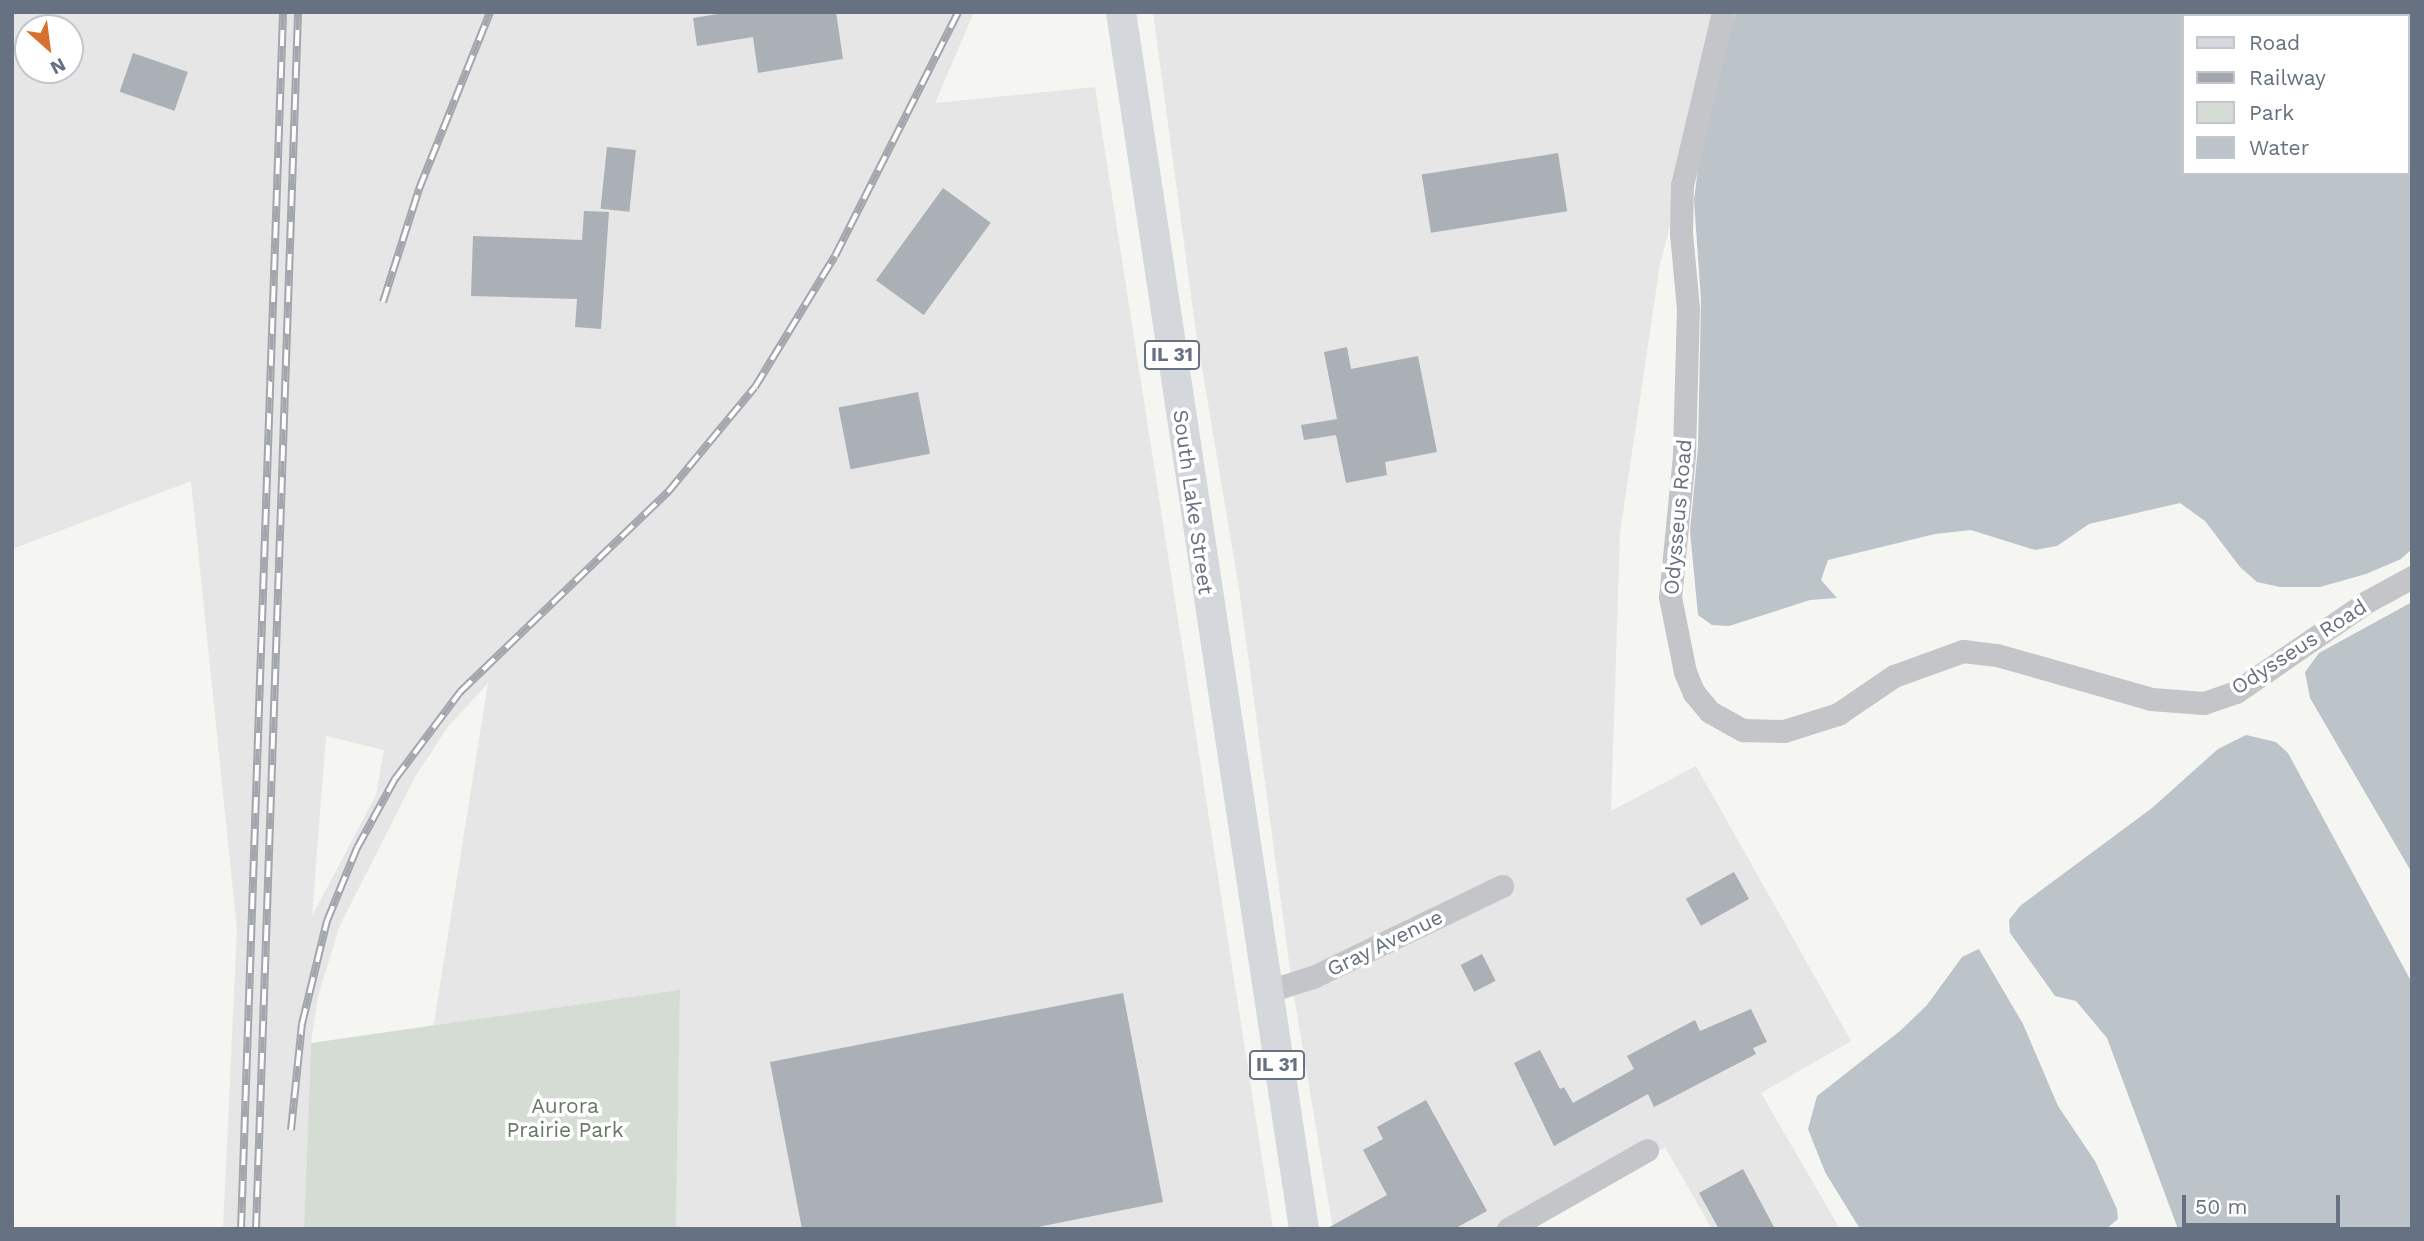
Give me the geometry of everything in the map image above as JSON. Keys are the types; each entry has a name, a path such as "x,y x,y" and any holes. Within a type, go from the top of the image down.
{"main road":[{"name":"South Lake Street","path":"1121,12 1265,992"},
{"name":"IL 31","path":"1265,992 1304,1229"}],"street":[{"name":"Odysseus Road","path":"1723,12 1682,185 1681,233 1688,308 1685,456 1670,597 1685,672 1694,693 1710,712 1744,730 1784,732 1838,714 1894,676 1963,652 1997,655 2151,699 2204,702 2236,692 2368,601 2412,578"},
{"name":"Gray Avenue","path":"1265,992 1313,977 1502,886"},
{"path":"1508,1229 1647,1150"}],"shaded area":[{"path":"12,12 974,12 935,103 1095,87 1273,1229 676,1229 680,993 433,1029 488,683 447,728 415,777 340,925 318,996 311,1043 304,1229 223,1229 237,930 191,481 12,549","holes":["326,736 384,750 376,795 312,916"]},
{"path":"1153,12 1726,12 1660,264 1620,533 1611,811 1696,766 1851,1041 1761,1093 1840,1229 1712,1229 1665,1147 1523,1229 1333,1229 1292,984 1239,588 1196,332"}],"green space":[{"name":"Aurora Prairie Park","path":"680,990 676,1229 304,1229 311,1043"}],"water":[{"path":"1736,12 2412,12 2412,549 2401,559 2366,574 2320,587 2280,587 2257,582 2240,567 2205,521 2180,503 2089,524 2057,546 2035,550 1971,530 1935,534 1828,560 1821,580 1837,598 1810,600 1729,626 1712,625 1698,615 1690,531 1698,447 1701,300 1694,200 1706,106"},
{"path":"2412,602 2412,873 2310,698 2305,672 2319,653"},
{"path":"2246,735 2276,742 2288,753 2412,983 2412,1229 2178,1229 2107,1038 2076,1001 2055,996 2010,933 2009,920 2020,906 2152,808 2218,749"},
{"path":"1979,949 2023,1024 2058,1106 2095,1161 2117,1209 2118,1219 2106,1229 1860,1229 1825,1172 1808,1129 1817,1096 1900,1031 1927,1005 1962,957"}],"building":[{"path":"730,12 836,12 843,59 758,73 753,37 697,46 693,18"},
{"path":"133,53 188,72 174,111 120,92"},
{"path":"607,147 636,150 629,212 601,209"},
{"path":"1558,153 1567,211 1431,233 1422,175"},
{"path":"943,188 991,223 924,315 876,280"},
{"path":"584,211 609,212 601,329 575,327 577,299 471,296 473,236 582,240"},
{"path":"1347,347 1351,369 1418,356 1437,452 1385,462 1387,475 1346,483 1336,435 1304,440 1301,425 1337,419 1324,352"},
{"path":"918,392 930,454 851,469 838,407"},
{"path":"1734,872 1749,899 1701,926 1686,899"},
{"path":"1482,954 1496,981 1474,992 1461,965"},
{"path":"1123,993 1163,1202 1028,1229 802,1229 770,1062"},
{"path":"1751,1009 1767,1042 1753,1048 1756,1054 1654,1107 1648,1094 1554,1146 1514,1063 1540,1050 1560,1089 1564,1087 1573,1103 1634,1069 1627,1056 1695,1020 1700,1031"},
{"path":"1426,1100 1487,1211 1454,1229 1326,1229 1387,1195 1363,1150 1383,1139 1377,1127"},
{"path":"1743,1169 1775,1229 1719,1229 1699,1193"}],"railway":[{"path":"241,1229 283,12"},
{"path":"256,1229 298,12"},
{"path":"383,302 419,189 490,12"},
{"path":"291,1130 302,1024 327,921 357,848 395,779 460,692 668,492 755,387 835,256 958,12"}]}
